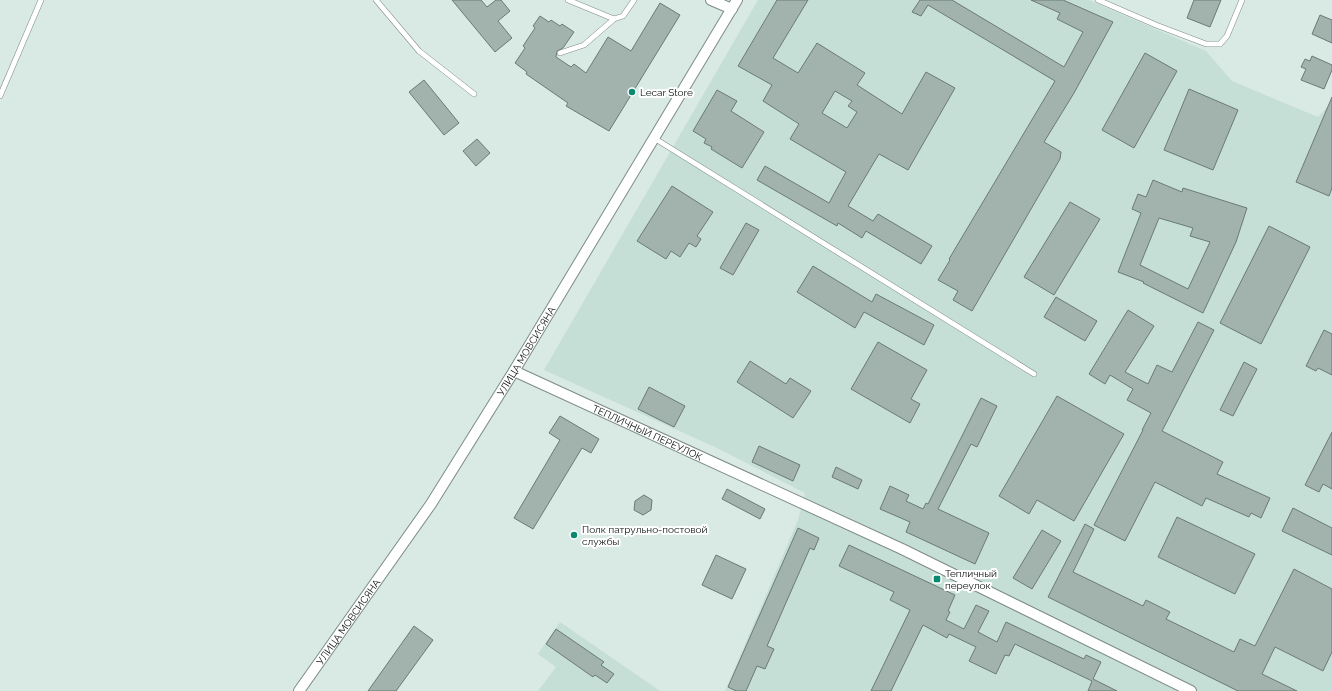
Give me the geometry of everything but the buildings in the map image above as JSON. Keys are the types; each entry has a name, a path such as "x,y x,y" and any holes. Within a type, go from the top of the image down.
{"street":[{"path":"711,0 734,4"},
{"name":"УЛИЦА МОВСИСЯНА","path":"298,691 431,504 514,371 734,4"},
{"name":"ТЕПЛИЧНЫЙ ПЕРЕУЛОК","path":"514,371 902,549 1191,691"}],"lane":[{"path":"0,96 1,88 41,0"},
{"path":"376,0 419,51 474,94"},
{"path":"568,0 614,19"},
{"path":"560,53 584,45 614,19 623,16 634,0"},
{"path":"1098,0 1156,26 1206,44 1220,44 1227,36 1242,0"},
{"path":"654,138 1034,374"}],"shaded area":[{"path":"758,0 1089,0 1206,51 1232,81 1318,117 1330,104 1332,105 1332,691 725,691 798,520 805,493 717,448 544,370"},
{"path":"560,622 660,691 538,691 556,667 538,654"}],"place":[{"name":"Lecar Store","path":"632,92"},
{"name":"Полк патрульно-постовой службы","path":"574,535"},
{"name":"Тепличный переулок","path":"937,579"}]}
